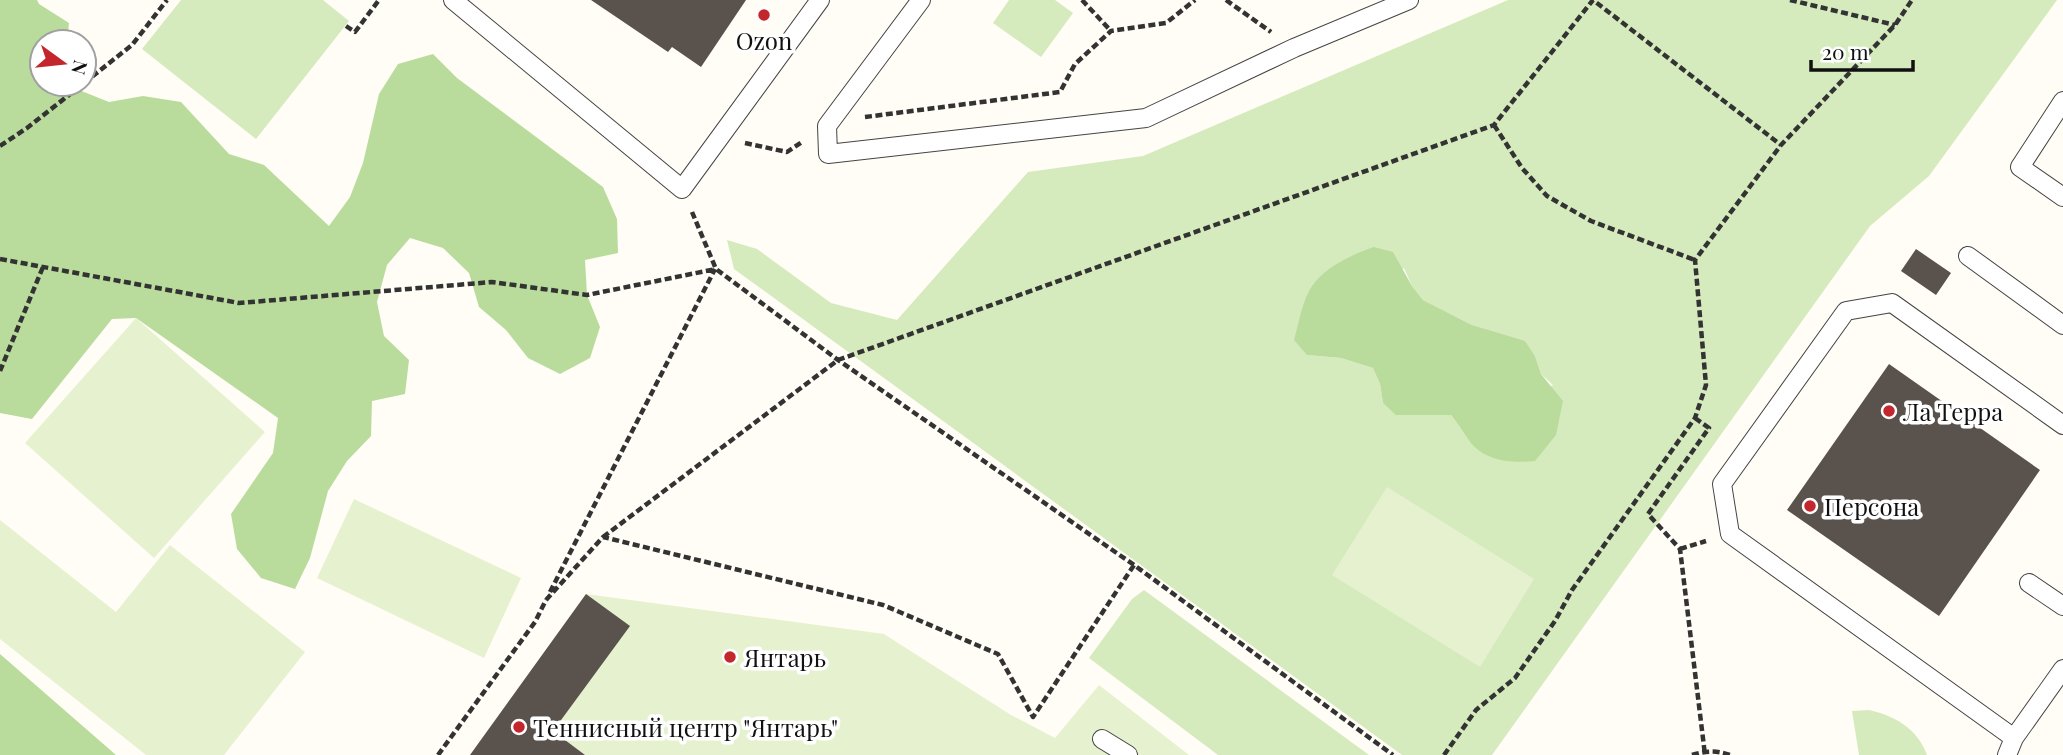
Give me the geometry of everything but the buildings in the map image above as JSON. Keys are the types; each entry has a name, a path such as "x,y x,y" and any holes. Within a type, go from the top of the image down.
{"lane":[{"path":"453,0 682,188 820,0"},
{"path":"921,0 828,126 828,154 1146,117 1294,48 1409,0"},
{"path":"2063,101 2020,167 2063,197"},
{"path":"1968,256 2063,325"},
{"path":"2014,738 1730,534 1722,484 1846,311 1880,305 1892,303 2063,425"},
{"path":"2029,583 2063,606"},
{"path":"2007,755 2014,738 2063,669"},
{"path":"1102,739 1128,755"}],"path":[{"path":"98,72 132,45 167,0"},
{"path":"346,26 355,32 379,0"},
{"path":"1082,0 1111,31"},
{"path":"720,137 787,152 828,126 864,117 1060,92 1075,64 1111,31 1166,23 1195,0"},
{"path":"1226,0 1294,48"},
{"path":"546,600 603,537 838,360 1494,125 1593,0 1781,145"},
{"path":"1790,0 1895,25"},
{"path":"1444,755 1476,710 1515,678 1555,621 1572,590 1695,418 1706,385 1695,260 1781,145 1895,25 1912,0"},
{"path":"0,146 65,98"},
{"path":"1494,125 1522,168 1547,196 1591,222 1695,260"},
{"path":"682,188 716,268 838,360 1134,565 1393,755"},
{"path":"0,259 239,303 492,282 587,295 716,268"},
{"path":"0,371 43,267"},
{"path":"438,755 535,622 716,268"},
{"path":"1695,418 1709,428 1648,514 1679,549 1704,753"},
{"path":"603,537 883,604 998,654 1033,717 1134,565"},
{"path":"1692,755 1719,751 1730,755"}],"green space":[{"path":"0,0 37,0 69,23 68,28 28,28 28,98 98,98 109,102 143,96 181,102 229,154 264,165 329,226 350,197 363,163 379,94 398,64 433,54 457,78 603,187 617,219 618,253 585,260 587,295 600,327 590,358 560,374 528,358 506,330 479,307 469,273 443,248 410,238 387,265 377,302 384,336 409,360 405,394 372,401 371,436 347,461 328,491 310,558 295,589 261,578 237,549 231,514 273,453 278,418 136,318 112,319 32,419 0,413"},
{"path":"181,0 323,0 349,21 256,139 142,49"},
{"path":"1009,0 1055,0 1073,13 1041,57 993,23"},
{"path":"1508,0 2057,0 1929,176 1870,226 1492,755 1402,755 734,269 727,240 757,249 831,303 897,320 1028,172 1143,156","holes":["1404,268 1412,286 1423,300 1472,325 1525,342 1535,356 1541,374 1553,385 1472,443 1451,415 1432,414 1383,403 1380,384 1373,368 1341,358 1307,355"]},
{"path":"1374,247 1393,252 1423,300 1472,325 1525,341 1535,356 1541,374 1563,401 1556,435 1535,461 1518,462 1492,458 1471,443 1451,415 1396,415 1383,403 1380,384 1373,368 1341,358 1307,355 1294,340 1306,298 1318,279 1340,262"},
{"path":"136,318 265,432 154,558 25,443"},
{"path":"1387,487 1534,579 1480,667 1332,575"},
{"path":"354,499 521,578 484,658 317,578"},
{"path":"0,520 116,612 170,545 305,652 224,755 146,755 0,639"},
{"path":"1144,590 1369,755 1218,755 1089,658 1132,599"},
{"name":"Янтарь","path":"586,594 884,634 1011,715 1055,738 1099,685 1189,755 470,755"},
{"path":"0,654 116,755 0,755"},
{"path":"1869,710 1888,716 1911,730 1927,755 1859,755 1852,711"}],"place":[{"name":"Ozon","path":"764,15"},
{"name":"Ла Терра","path":"1889,411"},
{"name":"Персона","path":"1810,506"},
{"name":"Янтарь","path":"730,657"},
{"name":"Теннисный центр \"Янтарь\"","path":"519,727"}]}
